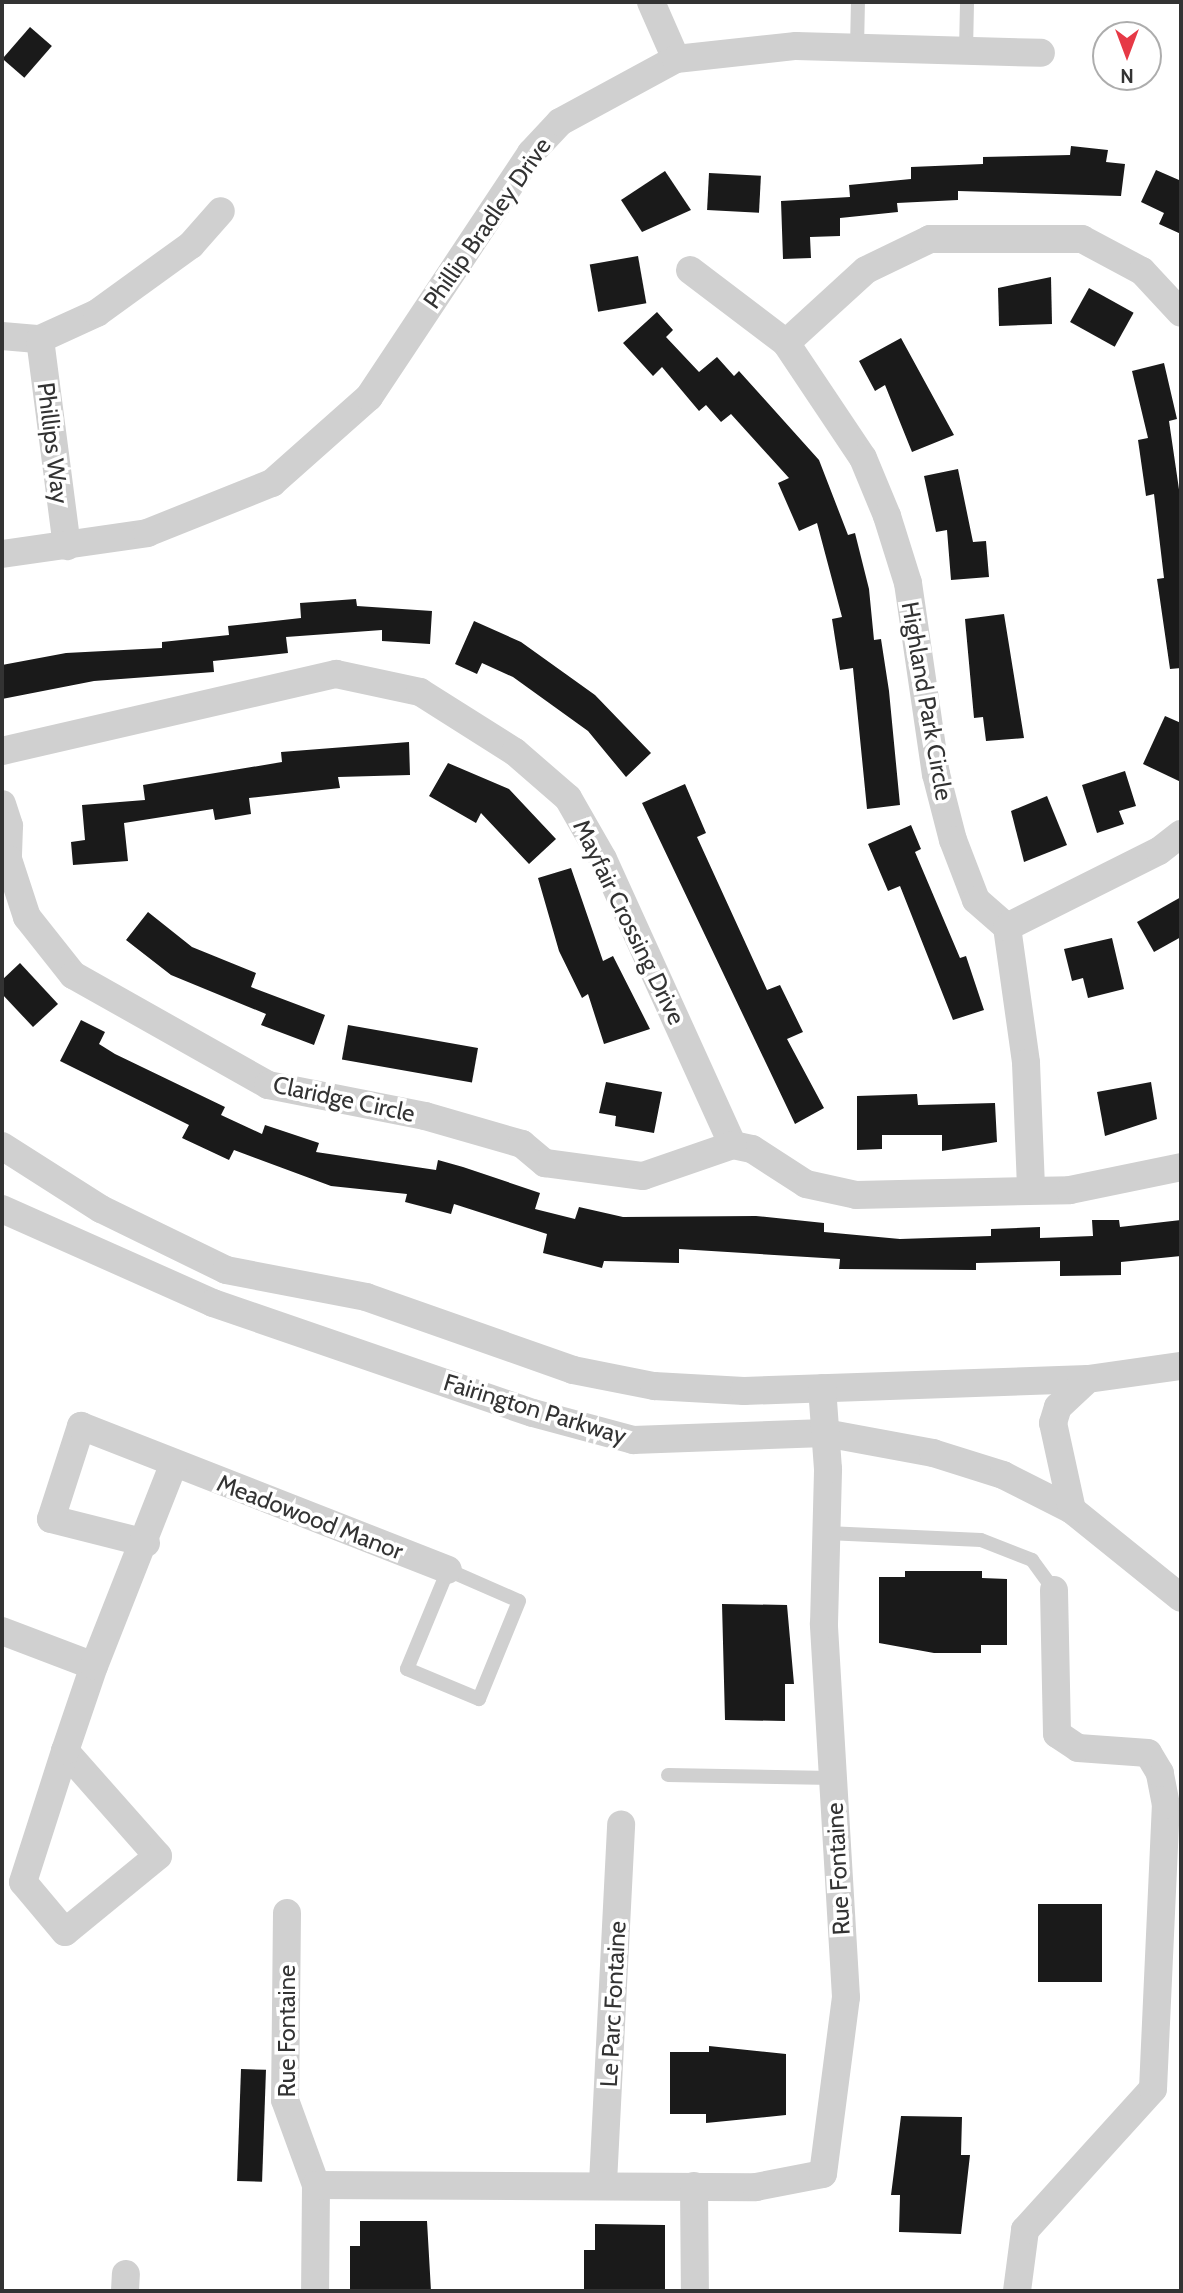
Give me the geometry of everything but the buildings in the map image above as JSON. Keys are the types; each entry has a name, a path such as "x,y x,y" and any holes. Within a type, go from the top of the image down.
{"street":[{"path":"651,2 676,59"},
{"name":"Phillip Bradley Drive","path":"2,554 147,533 223,507 272,483 320,445 369,397 531,153 559,122 676,59 796,46 1041,53"},
{"path":"2,336 40,339 143,281 191,245 221,211"},
{"path":"786,343 866,270 930,239 1082,239 1142,271 1181,313"},
{"name":"Highland Park Circle","path":"690,270 786,343 863,458 887,516 908,583 936,774 953,840 976,900 1007,927"},
{"name":"Phillips Way","path":"40,339 67,546"},
{"name":"Mayfair Crossing Drive","path":"2,751 336,674 420,692 515,752 568,797 603,859 733,1145"},
{"name":"Claridge Circle","path":"2,804 9,826 8,859 27,917 73,975 268,1085 425,1116 522,1144 545,1163 631,1175 643,1176 733,1145"},
{"path":"1031,1190 1026,1063 1007,927 1159,852 1181,834"},
{"path":"733,1145 752,1149 806,1184 856,1195 1070,1190 1181,1167"},
{"name":"Fairington Parkway","path":"2,1146 101,1209 226,1270 366,1297 573,1370 654,1386 822,1388 1088,1379 1181,1366"},
{"name":"Fairington Parkway","path":"2,1209 213,1303 608,1434 633,1440 825,1433 933,1452 1003,1475 1072,1510 1181,1598"},
{"path":"1072,1510 1053,1423 1058,1407 1088,1379"},
{"name":"Rue Fontaine","path":"287,1913 285,2100 316,2185 603,2183 756,2188 823,2174 846,1997 824,1624 827,1533 822,1388"},
{"name":"Meadowood Manor","path":"146,1544 51,1520 81,1426 173,1465 448,1570"},
{"path":"65,1751 158,1856 65,1932 23,1882 65,1751 94,1666 146,1544 173,1465"},
{"path":"1017,2291 1025,2230 1153,2090 1166,1805 1160,1773 1148,1753 1078,1748 1057,1734 1054,1590"},
{"path":"2,1632 94,1666"},
{"name":"Le Parc Fontaine","path":"603,2183 621,1824"},
{"path":"315,2291 316,2185"},
{"path":"694,2186 695,2291"}],"lane":[{"path":"857,48 858,2"},
{"path":"966,51 967,2"},
{"path":"827,1533 981,1539 1032,1560 1054,1590"},
{"path":"448,1570 519,1601 479,1699 408,1670 448,1570"},
{"path":"668,1775 833,1778"}]}
